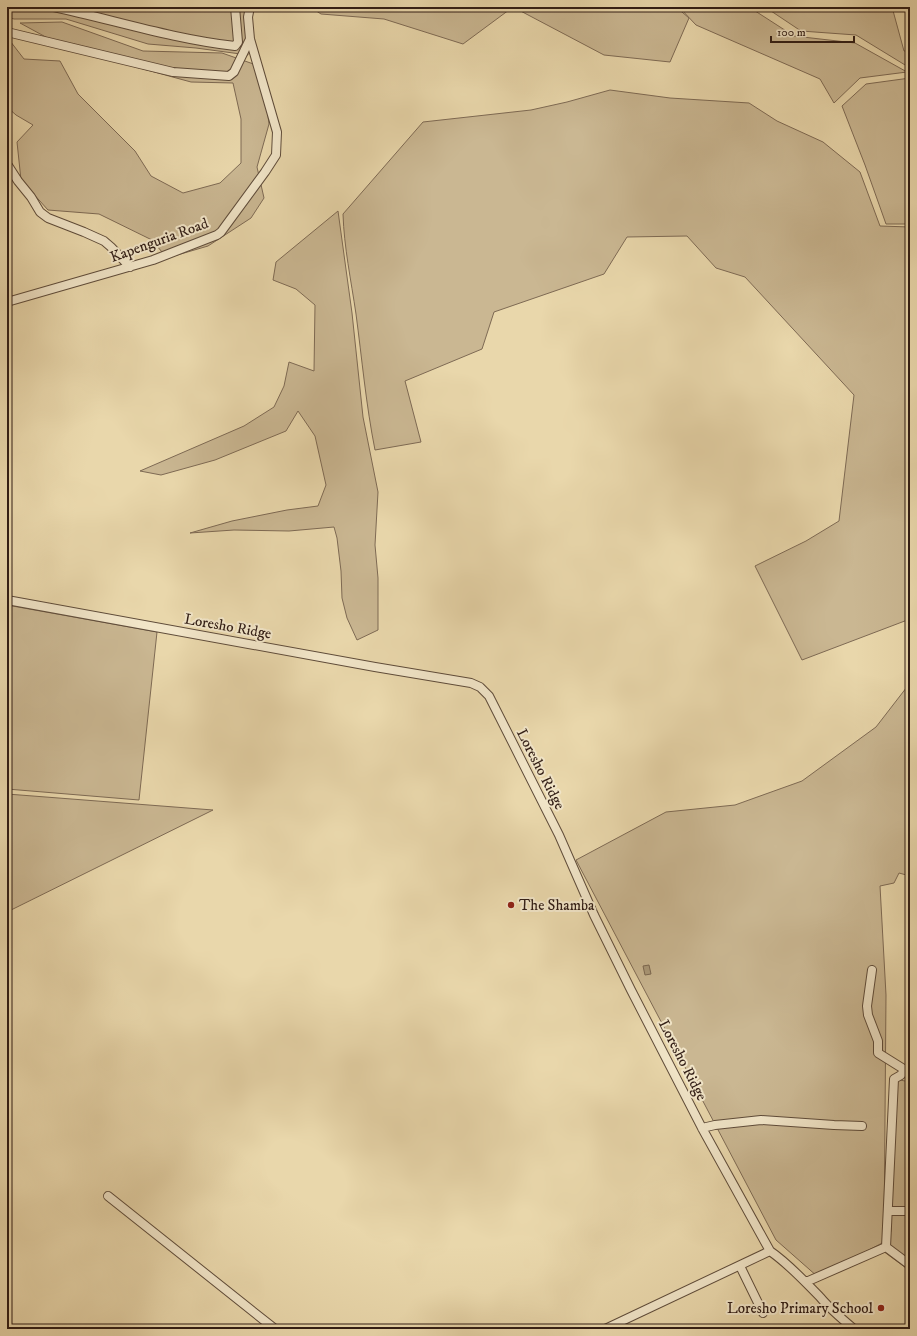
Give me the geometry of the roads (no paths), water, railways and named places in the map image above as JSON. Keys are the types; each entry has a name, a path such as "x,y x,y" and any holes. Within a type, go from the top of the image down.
{"street":[{"path":"54,7 160,33 207,43 235,46 238,42 235,7"},
{"name":"Kapenguria Road","path":"7,302 153,260 217,235 221,232 249,195 276,155 277,132 250,39 248,17 250,7"},
{"path":"7,32 173,72 229,76 234,72 250,39"},
{"path":"7,164 40,212 48,218 104,241 130,267"},
{"name":"Loresho Ridge","path":"7,600 471,683 480,687 488,696 559,836 596,919 702,1128 770,1251 782,1259 824,1302 854,1329"},
{"path":"872,970 867,1006 868,1015 878,1041 878,1053 907,1071 894,1079 886,1247"},
{"path":"702,1128 715,1125 762,1120 862,1126"},
{"path":"108,1196 275,1329"},
{"path":"888,1211 910,1211"},
{"path":"886,1247 910,1265"},
{"path":"806,1282 886,1247"},
{"path":"605,1329 770,1251"},
{"path":"740,1266 763,1313"}],"place":[{"name":"The Shamba","path":"511,905"},
{"name":"Loresho Primary School","path":"881,1308"}]}
